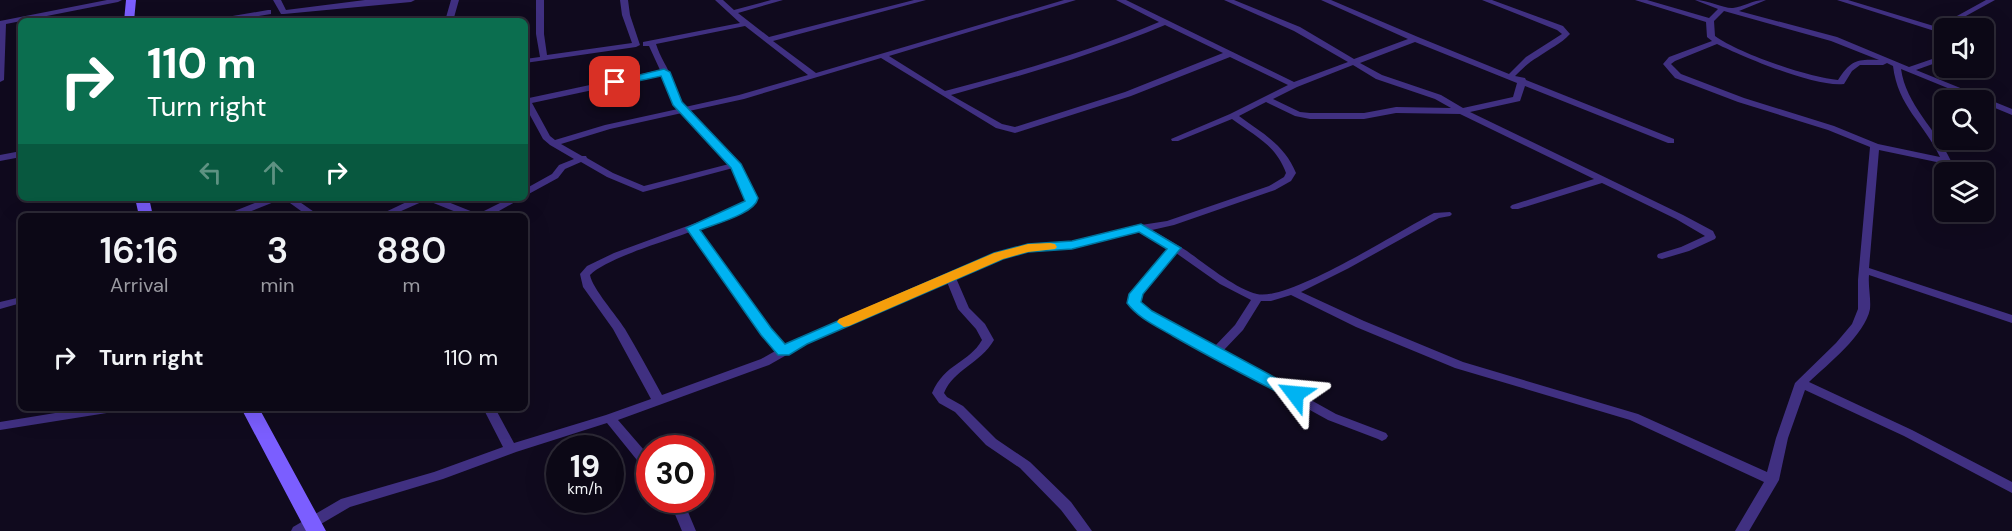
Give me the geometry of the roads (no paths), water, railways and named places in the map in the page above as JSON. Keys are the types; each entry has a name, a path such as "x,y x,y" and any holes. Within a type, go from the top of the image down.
{"main road":[{"path":"129,18 131,0"},
{"path":"251,411 309,529"}],"street":[{"path":"27,18 118,0"},
{"path":"277,0 285,18"},
{"path":"284,12 369,1 411,0"},
{"path":"450,18 455,0"},
{"path":"540,0 540,34 544,58"},
{"path":"624,0 626,15 636,45"},
{"path":"719,0 814,75"},
{"path":"733,12 779,0"},
{"path":"768,40 922,0"},
{"path":"553,143 741,97 1072,0"},
{"path":"1120,0 1294,85"},
{"path":"1228,0 1297,29 1353,63 1393,82 1438,97 1601,180 1672,213 1711,237 1662,256"},
{"path":"1325,0 1415,39 1671,141"},
{"path":"1486,0 1560,28 1566,34 1559,41 1550,44 1527,60 1511,76"},
{"path":"1639,0 1710,21"},
{"path":"1699,0 1834,39 2012,112"},
{"path":"1732,11 1762,0"},
{"path":"1841,0 1934,29"},
{"path":"1962,18 1991,0"},
{"path":"1722,8 1710,21 1711,37 1716,42 1830,82 1841,82 1846,69 1859,63 1894,65"},
{"path":"233,18 268,12"},
{"path":"0,80 2,23 18,20"},
{"path":"944,94 999,80 1110,44 1166,22"},
{"path":"528,61 652,43 747,24"},
{"path":"1175,139 1233,116 1294,85 1415,39"},
{"path":"1716,42 1672,59 1667,64 1672,72 1686,80 1831,128 1875,147 1946,161 1911,107 1899,83 1894,65"},
{"path":"652,43 651,46 676,103 735,165 752,198 751,203 742,209 618,255 591,268 585,274 588,287 633,350 658,400"},
{"path":"883,56 999,126 1015,130 1128,94 1229,54"},
{"path":"1908,70 1934,61"},
{"path":"528,100 664,72"},
{"path":"1266,99 1298,114 1310,116 1364,116 1396,110 1462,111 1517,99 1522,80"},
{"path":"529,114 553,143 610,175 642,189 735,165"},
{"path":"309,529 346,503 438,476 511,449 610,418 765,362 811,337 999,256 1028,248 1072,245 1170,223 1272,188 1288,179 1291,173 1287,159 1281,150 1233,116"},
{"path":"1742,531 1772,480 1782,438 1801,383 1840,346 1857,325 1864,309 1864,270 1871,164 1875,147"},
{"path":"0,158 18,155"},
{"path":"528,191 555,176 562,167 583,158"},
{"path":"1515,207 1572,191 1601,180"},
{"path":"238,213 268,201"},
{"path":"292,201 307,213"},
{"path":"389,213 416,201"},
{"path":"437,201 467,213"},
{"path":"488,213 511,201"},
{"path":"1141,228 1222,280 1257,298 1273,299 1293,292 1386,246 1425,221 1447,214"},
{"path":"692,228 766,332 784,351"},
{"path":"1174,248 1136,294 1134,303 1146,315 1332,417 1382,436"},
{"path":"1864,270 2012,319"},
{"path":"950,277 964,309 981,327 988,340 981,351 954,369 940,386 939,393 943,400 959,409 991,442 1026,465 1066,506 1085,531"},
{"path":"1293,292 1360,324 1459,365 1634,417 1772,480"},
{"path":"1215,352 1248,316 1257,298"},
{"path":"0,306 18,301"},
{"path":"1801,383 1908,434 2012,488"},
{"path":"0,426 94,411"},
{"path":"491,411 511,449"},
{"path":"610,418 636,450"},
{"path":"681,513 689,531"}]}
